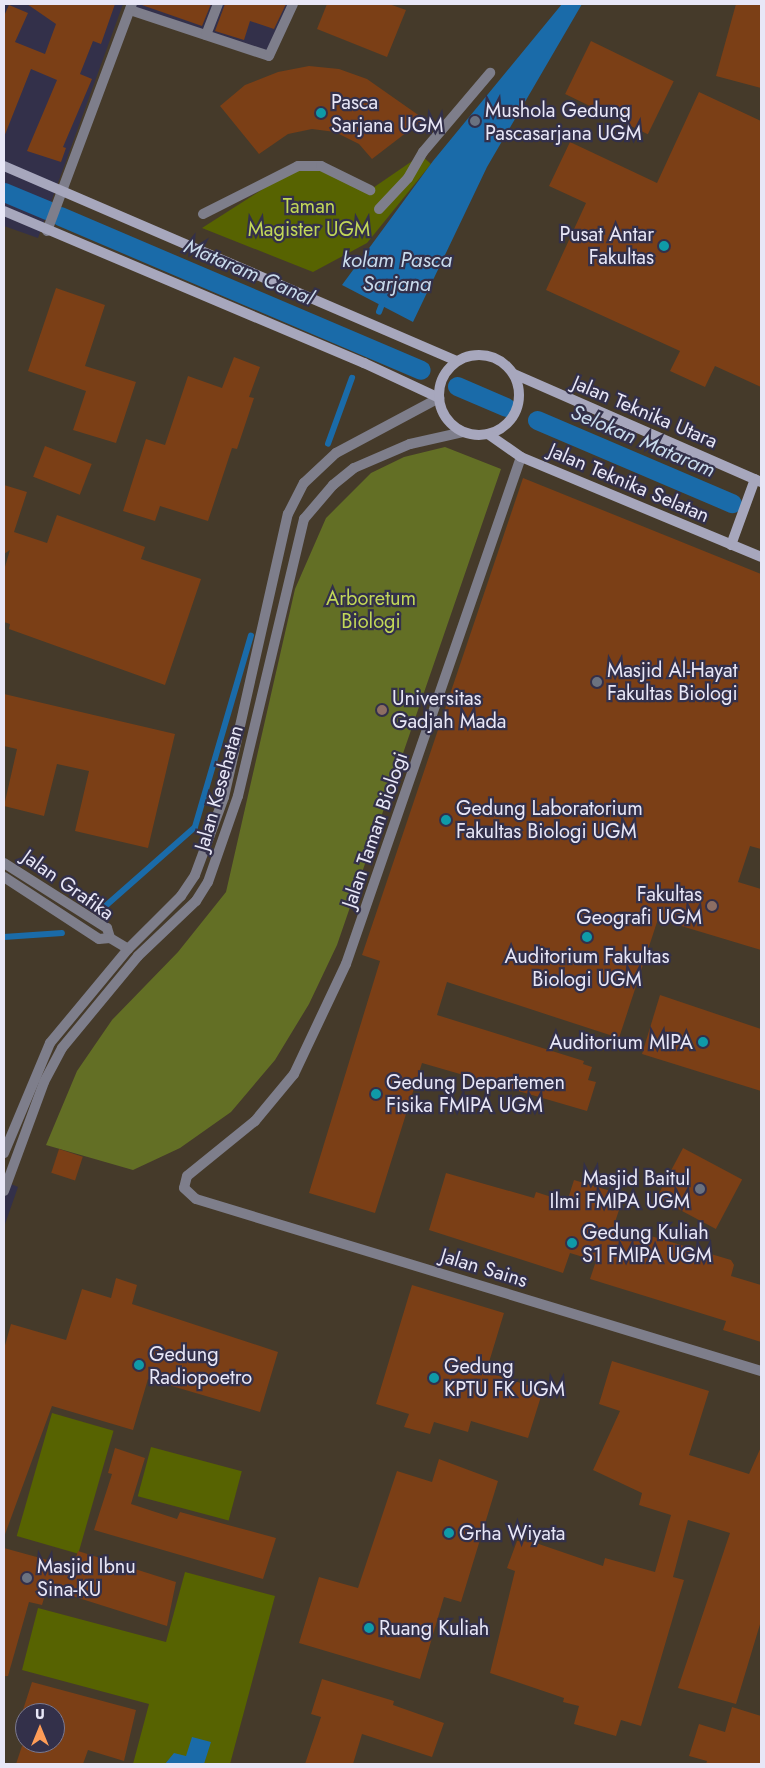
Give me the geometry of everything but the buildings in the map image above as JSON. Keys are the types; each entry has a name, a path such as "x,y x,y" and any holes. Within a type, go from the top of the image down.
{"main road":[{"path":"4,166 457,361"},
{"path":"4,211 49,226 364,363 439,398"},
{"path":"482,354 495,357 514,374 520,398 510,422 488,434 463,432 446,418 439,398 439,387 449,368 457,361 482,354"},
{"name":"Jalan Teknika Utara","path":"514,374 758,481"},
{"name":"Jalan Teknika Selatan","path":"488,434 520,457 761,557"},
{"path":"731,545 749,496 758,481"}],"street":[{"path":"206,35 218,4"},
{"path":"49,226 131,7 269,56 294,4"},
{"path":"379,209 408,178 423,152 490,73"},
{"path":"203,214 298,166 321,166 370,190"},
{"name":"Jalan Kesehatan","path":"4,1153 50,1043 128,949 188,887 224,797 288,514 317,467 439,398"},
{"name":"Jalan Kesehatan","path":"4,1191 55,1061 138,956 196,901 208,882 238,796 304,520 333,484 354,468 410,444 463,432"},
{"name":"Jalan Taman Biologi","path":"196,1200 184,1185 192,1172 250,1125 294,1074 346,964 520,457"},
{"path":"288,514 304,520"},
{"name":"Jalan Grafika","path":"4,862 107,928 110,938"},
{"name":"Jalan Grafika","path":"4,877 99,939 110,938 138,956"},
{"name":"Jalan Sains","path":"196,1200 761,1371"}],"shaded area":[{"name":"Universitas Gadjah Mada","path":"123,4 268,54 291,4 761,4 761,1764 4,1764 4,1227 18,1187 4,1181 4,226 38,238"}],"green space":[{"name":"Taman Magister UGM","path":"421,155 431,164 367,243 313,272 202,228 296,168 319,168 367,192"},
{"name":"Arboretum Biologi","path":"445,447 501,469 337,945 309,1004 275,1060 231,1112 180,1148 133,1170 46,1145 77,1071 112,1020 178,952 226,892 295,589 326,518 371,473 404,457"},
{"path":"52,1413 114,1431 78,1554 17,1536"},
{"path":"151,1447 242,1471 229,1521 138,1496"},
{"path":"185,1572 275,1596 230,1764 133,1764 149,1704 22,1670 38,1608 166,1642"}],"water":[{"name":"kolam Pasca Sarjana","path":"562,4 582,4 487,167 413,322 342,285 433,161"},
{"path":"192,1737 211,1742 204,1764 165,1764 174,1753 186,1756"}],"waterway":[{"name":"Mataram Canal","path":"4,192 47,210"},
{"name":"Mataram Canal","path":"60,216 421,370"},
{"path":"379,312 384,299"},
{"path":"328,444 352,378"},
{"name":"Mataram Canal","path":"457,386 506,407"},
{"name":"Selokan Mataram","path":"537,420 732,503"},
{"path":"101,910 195,827 251,636"},
{"path":"4,937 62,933"}],"place":[{"name":"Pasca Sarjana UGM","path":"321,113"},
{"name":"Mushola Gedung Pascasarjana UGM","path":"475,121"},
{"name":"Pusat Antar Fakultas","path":"664,246"},
{"name":"Masjid Al-Hayat Fakultas Biologi","path":"597,682"},
{"name":"Universitas Gadjah Mada","path":"382,710"},
{"name":"Gedung Laboratorium Fakultas Biologi UGM","path":"446,820"},
{"name":"Fakultas Geografi UGM","path":"712,906"},
{"name":"Auditorium Fakultas Biologi UGM","path":"587,937"},
{"name":"Auditorium MIPA","path":"703,1042"},
{"name":"Gedung Departemen Fisika FMIPA UGM","path":"376,1094"},
{"name":"Masjid Baitul Ilmi FMIPA UGM","path":"700,1189"},
{"name":"Gedung Kuliah S1 FMIPA UGM","path":"572,1243"},
{"name":"Gedung Radiopoetro","path":"139,1365"},
{"name":"Gedung KPTU FK UGM","path":"434,1378"},
{"name":"Grha Wiyata","path":"449,1533"},
{"name":"Masjid Ibnu Sina-KU","path":"27,1578"},
{"name":"Ruang Kuliah","path":"369,1628"}]}
